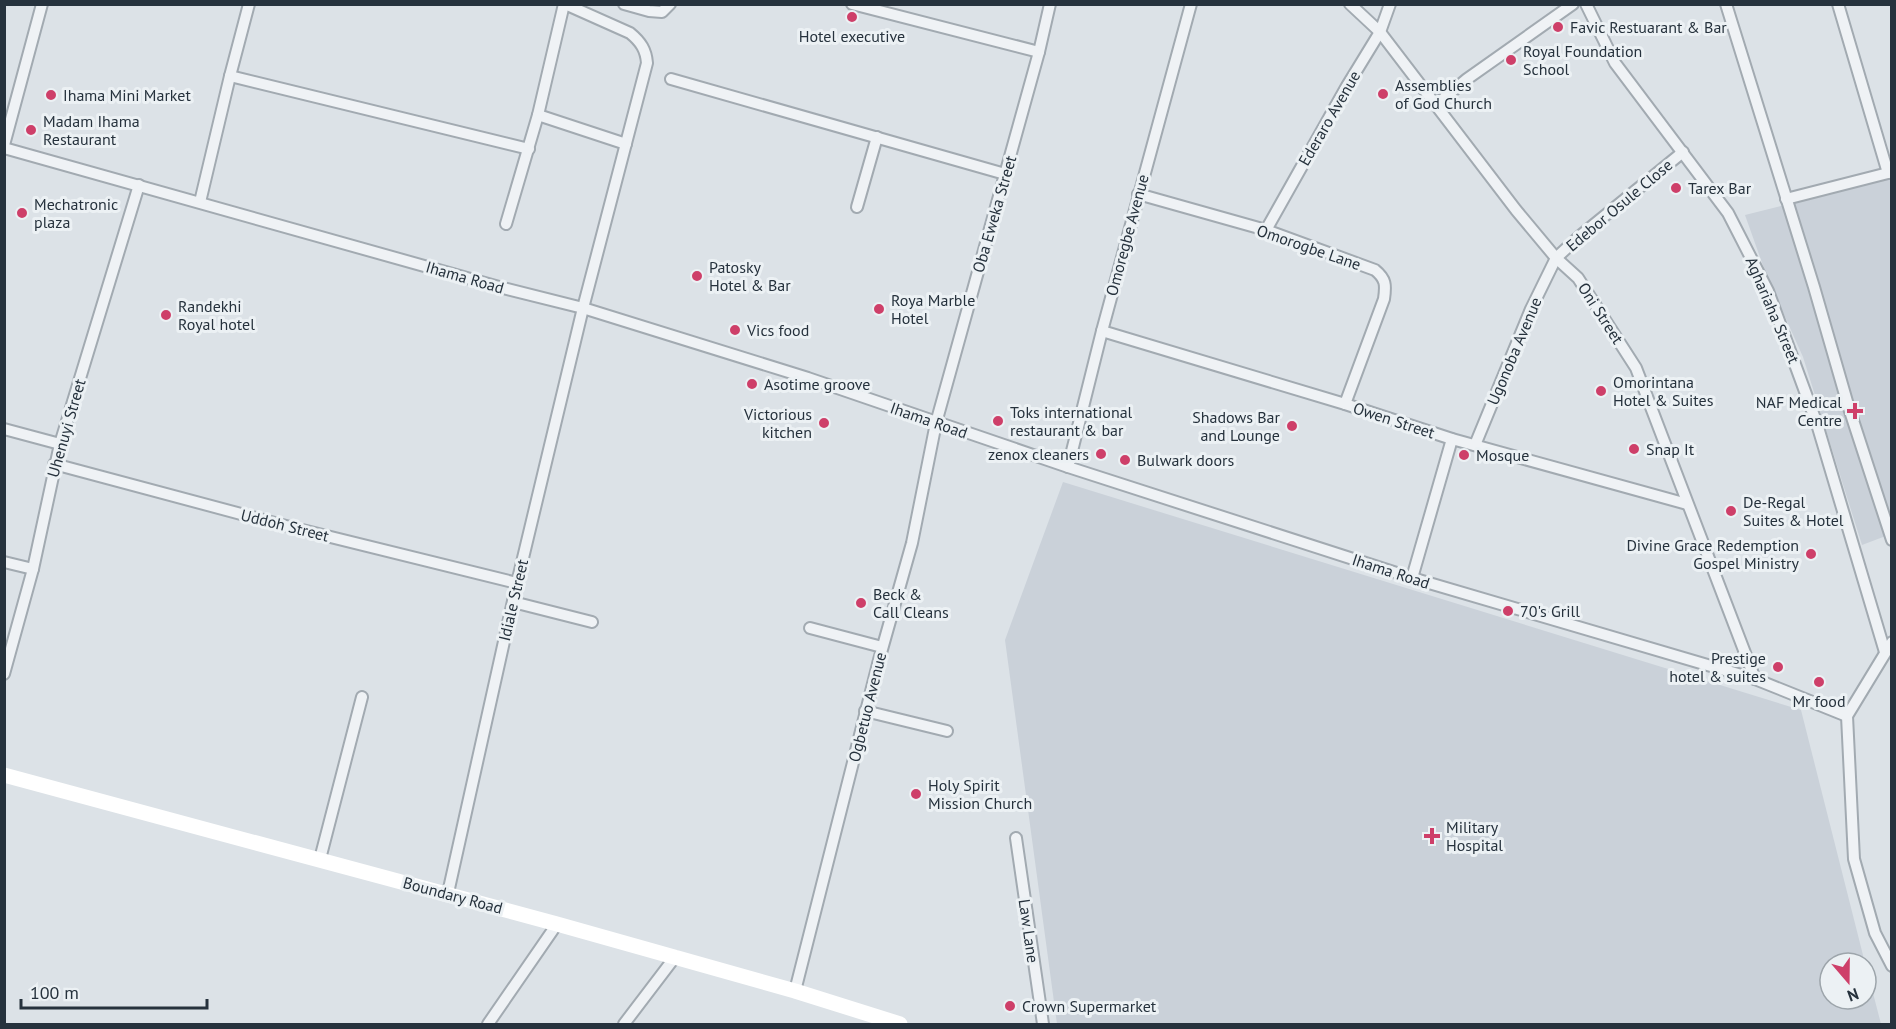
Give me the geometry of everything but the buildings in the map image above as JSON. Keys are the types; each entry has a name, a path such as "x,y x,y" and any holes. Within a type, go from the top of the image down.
{"street":[{"path":"4,147 42,4"},
{"path":"200,202 249,4"},
{"path":"506,224 529,149 565,4"},
{"name":"Idiale Street","path":"448,893 517,583 583,308 647,63 646,53 639,40 630,33 565,4"},
{"path":"624,4 662,12 670,4"},
{"path":"852,4 1039,52"},
{"name":"Oba Eweka Street","path":"936,423 1039,52 1050,4"},
{"name":"Omoregbe Avenue","path":"1068,467 1138,194 1191,4"},
{"name":"Oni Street","path":"1350,4 1380,32 1516,210 1556,258 1578,278 1636,368 1755,679"},
{"name":"Ederaro Avenue","path":"1266,231 1325,123 1380,32 1389,4"},
{"path":"1437,104 1467,79 1573,4"},
{"name":"Aghariaha Street","path":"1586,4 1615,63 1728,213 1768,291 1817,424 1888,647"},
{"path":"1726,4 1848,405 1892,540"},
{"path":"1786,199 1890,173 1838,4"},
{"path":"230,76 529,149"},
{"path":"671,79 1005,174"},
{"path":"538,115 626,144"},
{"path":"857,207 877,137"},
{"name":"Ihama Road","path":"4,147 499,287 583,308 808,378 1068,467 1412,578 1755,679 1846,716"},
{"name":"Edebor Osule Close","path":"1556,258 1683,152"},
{"name":"Uhenuyi Street","path":"4,674 33,568 54,464 139,185"},
{"name":"Omorogbe Lane","path":"1138,194 1266,231 1375,270 1385,279 1384,299 1345,404"},
{"name":"Ugonoba Avenue","path":"1475,446 1531,309 1556,258"},
{"name":"Owen Street","path":"1102,331 1345,404 1475,446 1687,504"},
{"name":"Ogbetuo Avenue","path":"795,991 882,647 912,543 936,423"},
{"path":"4,429 60,444"},
{"path":"1412,578 1452,439"},
{"name":"Uddoh Street","path":"54,464 286,526 517,583"},
{"path":"4,562 33,568"},
{"path":"513,602 592,622"},
{"path":"810,628 882,647"},
{"path":"1888,647 1846,716 1854,859 1875,933 1892,966"},
{"path":"320,859 362,697"},
{"path":"866,711 947,731"},
{"name":"Boundary Road","path":"4,775 448,893 795,991 900,1024"},
{"name":"Law Lane","path":"1016,838 1043,1024"},
{"path":"488,1024 557,924"},
{"path":"624,1024 675,957"}],"shaded area":[{"name":"NAF Medical Centre","path":"1891,178 1891,534 1862,545 1803,357 1766,274 1745,215"},
{"name":"Military Hospital","path":"1063,482 1801,710 1862,951 1818,951 1818,1011 1878,1011 1881,1024 1057,1024 1005,640"}],"place":[{"name":"Hotel executive","path":"852,17"},
{"name":"Favic Restuarant & Bar","path":"1558,27"},
{"name":"Royal Foundation School","path":"1511,60"},
{"name":"Assemblies of God Church","path":"1383,94"},
{"name":"Ihama Mini Market","path":"51,95"},
{"name":"Madam Ihama Restaurant","path":"31,130"},
{"name":"Tarex Bar","path":"1676,188"},
{"name":"Mechatronic plaza","path":"22,213"},
{"name":"Patosky Hotel & Bar","path":"697,276"},
{"name":"Roya Marble Hotel","path":"879,309"},
{"name":"Randekhi Royal hotel","path":"166,315"},
{"name":"Vics food","path":"735,330"},
{"name":"Asotime groove","path":"752,384"},
{"name":"Omorintana Hotel & Suites","path":"1601,391"},
{"name":"NAF Medical Centre","path":"1855,411"},
{"name":"Toks international restaurant & bar","path":"998,421"},
{"name":"Victorious kitchen","path":"824,423"},
{"name":"Shadows Bar and Lounge","path":"1292,426"},
{"name":"Snap It","path":"1634,449"},
{"name":"zenox cleaners","path":"1101,454"},
{"name":"Mosque","path":"1464,455"},
{"name":"Bulwark doors","path":"1125,460"},
{"name":"De-Regal Suites & Hotel","path":"1731,511"},
{"name":"Divine Grace Redemption Gospel Ministry","path":"1811,554"},
{"name":"Beck & Call Cleans","path":"861,603"},
{"name":"70's Grill","path":"1508,611"},
{"name":"Prestige hotel & suites","path":"1778,667"},
{"name":"Mr food","path":"1819,682"},
{"name":"Holy Spirit Mission Church","path":"916,794"},
{"name":"Military Hospital","path":"1432,836"},
{"name":"Crown Supermarket","path":"1010,1006"}]}
